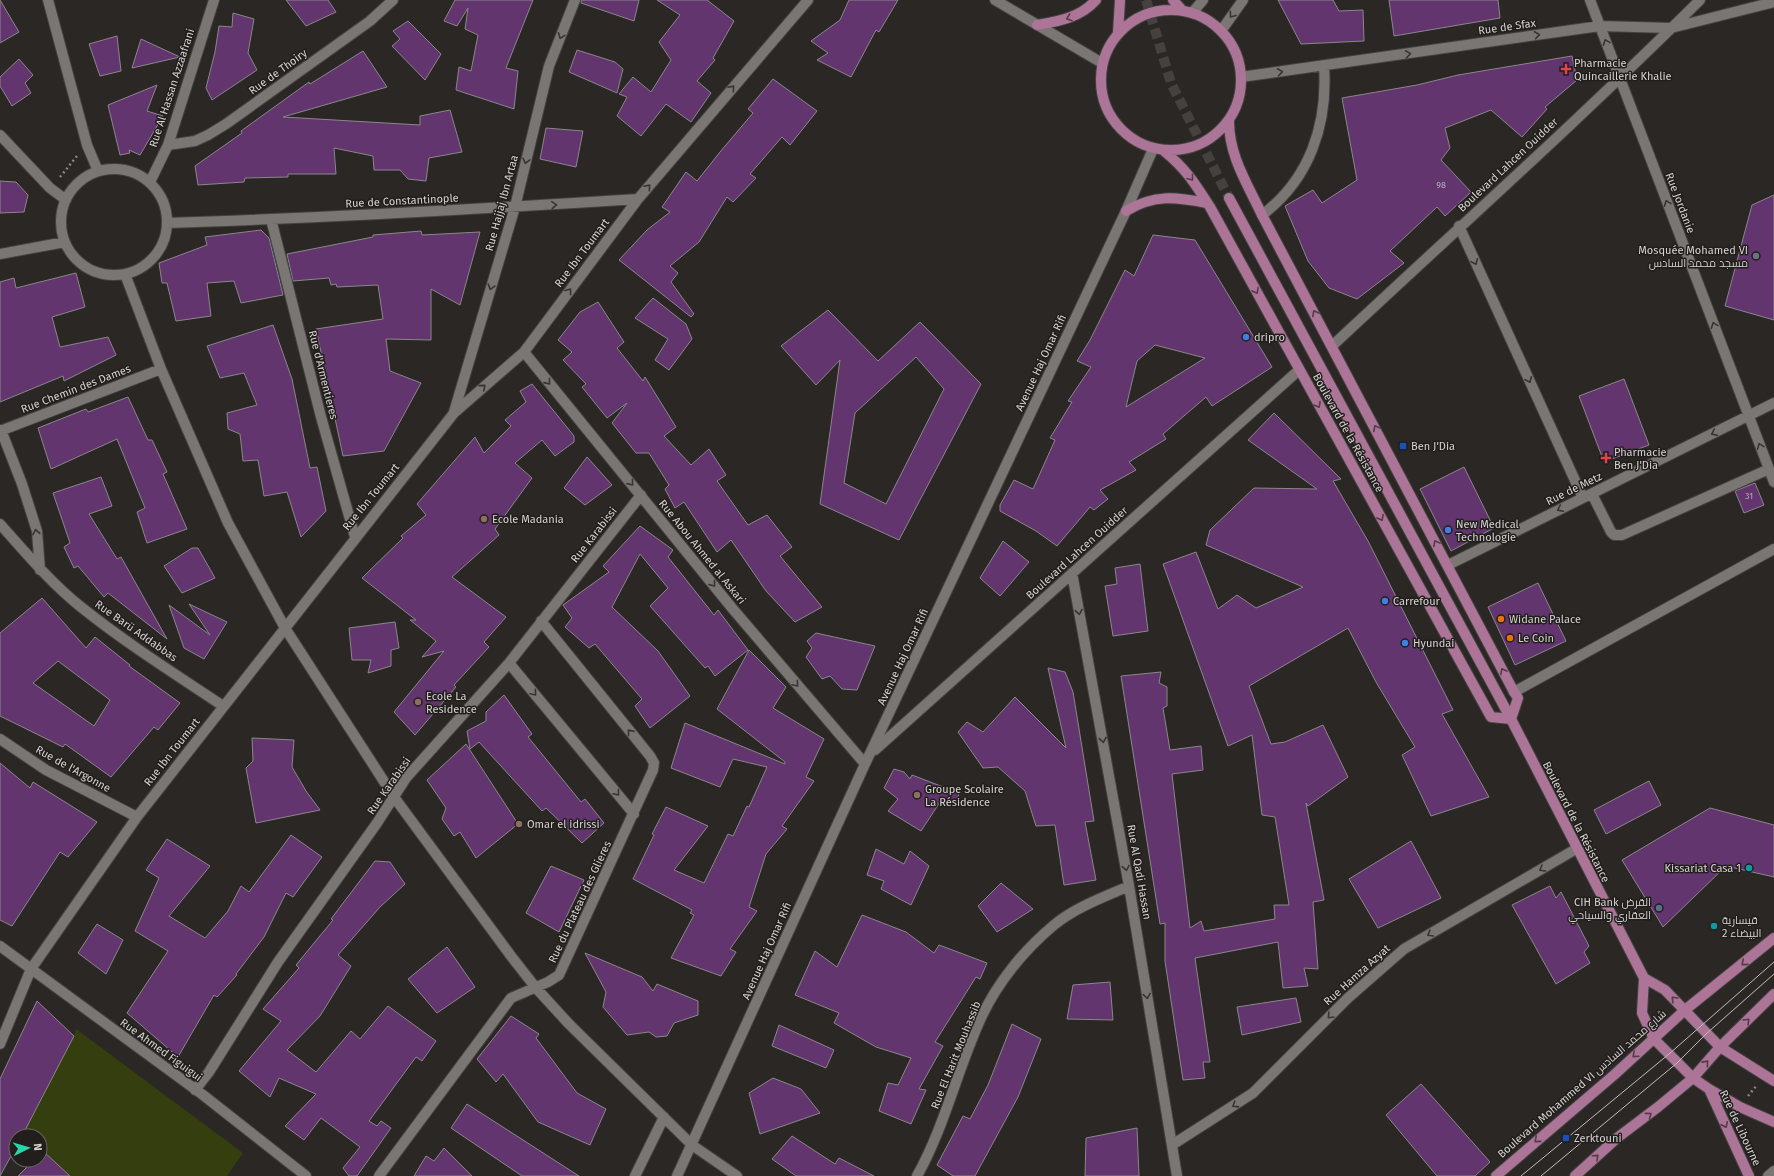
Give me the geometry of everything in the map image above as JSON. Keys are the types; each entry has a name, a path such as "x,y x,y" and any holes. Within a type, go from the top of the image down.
{"main road":[{"path":"1037,25 1073,17 1089,7 1096,0"},
{"path":"1118,33 1120,0"},
{"path":"1173,0 1182,10"},
{"path":"1182,10 1206,20 1221,31 1229,41 1239,64 1241,77 1238,102 1229,121 1214,136 1196,146 1180,150 1164,151 1153,149 1130,138 1113,121 1103,98 1101,86 1102,63 1107,51 1118,33 1137,18 1159,11 1182,10"},
{"path":"1229,121 1229,138 1234,158 1262,215 1518,698 1511,719"},
{"name":"Boulevard de la Résistance","path":"1164,151 1178,163 1193,180 1207,203 1491,717 1511,719 1576,849 1644,978"},
{"path":"1126,211 1138,203 1158,198 1169,197 1207,203"},
{"path":"1229,198 1511,719"},
{"name":"Boulevard Mohammed VI شارع محمد السادس","path":"1496,1176 1654,1039 1685,1010 1774,938"},
{"path":"1774,1081 1720,1048 1665,990 1644,978 1642,1013 1654,1039 1693,1078 1740,1107 1774,1122"},
{"path":"1575,1176 1617,1138 1693,1078 1720,1048 1774,994"},
{"name":"Rue de Libourne","path":"1709,1089 1749,1176"}],"street":[{"path":"48,0 87,145 98,171"},
{"name":"Rue Al Hassan Azzaafrani","path":"150,182 168,145 214,0"},
{"name":"Rue de Thoiry","path":"168,145 195,141 208,135 370,21 394,0"},
{"name":"Rue Hajjaj Ibn Artaa","path":"454,413 515,207 549,66 575,0"},
{"name":"Rue Ibn Toumart","path":"0,1044 31,969 137,817 355,537 454,413 524,352 638,199 808,0"},
{"path":"995,0 1102,63"},
{"path":"1192,13 1203,0"},
{"path":"1221,31 1243,0"},
{"name":"Rue Jordanie","path":"1590,0 1774,482"},
{"name":"Boulevard Lahcen Ouidder","path":"1332,346 1459,226 1620,79 1700,0"},
{"name":"Rue de Sfax","path":"1241,77 1600,26 1671,28 1774,2"},
{"path":"1262,215 1278,202 1291,186 1310,154 1321,120 1325,84 1324,66"},
{"path":"0,134 50,188 66,200"},
{"name":"Avenue Haj Omar Rifi","path":"677,1176 865,764 1126,211 1153,149"},
{"path":"120,169 136,173 150,182 163,201 167,222 164,240 155,256 142,267 125,274 106,274 88,268 73,255 65,242 62,219 66,200 79,182 98,171 120,169"},
{"name":"Rue de Constantinople","path":"167,222 271,219 515,207 638,199"},
{"name":"Rue d'Armentieres","path":"271,219 322,417 355,537"},
{"path":"1459,226 1582,498"},
{"path":"0,254 65,242"},
{"path":"125,274 161,369 228,524 285,628 394,796 536,988 569,1024 692,1145 737,1176"},
{"name":"Rue Abou Ahmed al Askari","path":"524,352 732,608 865,764"},
{"name":"Rue Chemin des Dames","path":"0,430 161,369"},
{"name":"Boulevard Lahcen Ouidder","path":"870,754 1299,370"},
{"name":"Rue de Metz","path":"1448,565 1774,403"},
{"path":"0,430 22,484 37,531 40,570"},
{"path":"1592,494 1611,532 1614,535 1622,535 1769,469"},
{"name":"Rue Karabissi","path":"196,1090 209,1072 278,962 377,823 406,778 509,663 641,495"},
{"name":"Rue Barü Addabbas","path":"0,524 40,570 80,606 121,637 223,706"},
{"path":"1514,692 1774,549"},
{"name":"Rue Al Qadi Hassan","path":"1072,573 1129,886 1177,1176"},
{"name":"Rue du Plateau des Glieres","path":"379,1176 511,998 536,988 559,975 653,770 654,763 645,750 541,621"},
{"path":"509,663 634,814"},
{"name":"Rue de l'Argonne","path":"0,739 46,770 137,817"},
{"name":"Rue Hamza Azyat","path":"1172,1144 1253,1093 1348,998 1404,949 1576,849"},
{"name":"Rue El Harit Mouhassib","path":"917,1176 928,1157 939,1131 981,1018 1002,982 1028,949 1054,925 1080,908 1129,886"},
{"name":"Rue Ahmed Figuigui","path":"0,946 196,1090 306,1176"},
{"path":"635,1176 664,1117"},
{"path":"1768,1176 1774,1170"}],"path":[{"path":"50,188 87,145"},
{"path":"1740,1107 1764,1076"}],"green space":[{"path":"76,1029 243,1153 227,1176 70,1176 48,1156 48,1128 26,1128 74,1036"}],"building":[{"path":"0,0 19,32 0,43"},
{"path":"286,0 328,0 336,12 306,26"},
{"path":"455,0 533,0 506,68 518,71 514,109 456,90 459,67 471,71 478,35 465,29 468,8 457,26 444,21"},
{"path":"581,0 639,0 634,21 581,3"},
{"path":"657,0 707,0 734,21 713,58 715,60 697,81 711,93 691,122 666,104 641,136 617,116 627,97 619,94 633,77 651,92 671,60 659,42 680,15"},
{"path":"849,0 898,0 879,32 876,30 851,77 817,60 828,53 811,41 840,20"},
{"path":"1278,0 1333,0 1339,11 1363,10 1364,41 1301,44"},
{"path":"1389,0 1498,0 1500,18 1394,36"},
{"path":"233,13 254,19 248,53 257,70 212,100 206,88 215,52 219,26 232,27"},
{"path":"408,21 441,54 425,80 392,46 400,39 393,31"},
{"path":"117,36 121,71 100,76 89,44"},
{"path":"141,39 180,57 132,68"},
{"path":"577,50 615,62 623,69 617,93 569,72"},
{"path":"363,51 387,87 283,117 420,125 420,116 450,110 462,152 429,158 426,181 408,179 400,170 374,170 373,156 334,148 336,174 288,174 288,177 245,178 244,182 198,185 195,166 242,133 241,131 309,82 310,84"},
{"path":"1572,56 1577,80 1545,107 1547,109 1522,137 1491,110 1445,128 1450,148 1441,160 1471,192 1445,216 1437,207 1390,251 1404,263 1357,299 1329,288 1308,261 1285,206 1313,190 1322,203 1357,180 1342,98 1417,85 1458,75"},
{"path":"19,59 33,75 25,83 31,93 12,106 0,86 0,77"},
{"path":"773,79 817,111 790,145 782,137 750,174 756,178 733,202 727,197 699,242 670,266 678,273 671,282 694,314 691,317 619,260 647,230 670,212 662,207 686,172 697,181 753,113 748,109"},
{"path":"157,85 147,111 163,116 140,155 129,150 130,153 120,155 108,105"},
{"path":"546,128 583,131 576,167 540,159"},
{"path":"0,181 16,182 28,195 24,212 0,213"},
{"name":"Mosquée Mohamed VI مسجد محمد السادس","path":"1774,195 1774,320 1725,306 1752,205"},
{"path":"261,230 269,238 283,295 241,303 234,281 207,283 211,316 176,321 167,283 162,283 159,263 207,245 205,237"},
{"path":"421,231 422,235 480,232 460,305 431,289 431,340 386,339 390,371 421,383 384,451 343,456 316,329 383,319 378,285 337,287 336,284 331,285 329,278 293,281 287,254 373,237 373,235"},
{"path":"1153,235 1195,240 1272,367 1212,406 1206,397 1163,434 1166,439 1129,462 1136,470 1100,490 1108,499 1094,510 1090,507 1057,546 1036,531 1000,511 1000,505 1014,480 1033,489 1055,440 1050,438 1072,402 1068,401 1091,367 1077,361 1090,340 1125,270 1134,276","holes":["1155,345 1205,358 1126,407 1137,361"]},
{"path":"76,273 85,307 52,317 60,347 108,337 116,355 64,381 63,376 0,402 0,282 14,278 16,288"},
{"path":"653,298 686,324 692,339 669,370 655,360 668,339 635,318"},
{"path":"598,302 624,342 617,348 643,381 645,377 676,427 664,436 691,465 709,449 726,475 717,481 748,525 767,515 792,547 780,556 822,607 795,622 766,591 731,540 717,552 684,502 675,508 665,489 669,485 649,453 636,453 612,423 627,403 607,418 582,387 586,384 563,360 572,352 558,340 580,312"},
{"path":"828,310 878,361 920,322 981,384 899,540 820,504 840,360 816,385 781,346","holes":["916,357 944,389 886,504 844,483 855,413"]},
{"path":"273,325 292,379 310,468 317,467 326,511 301,537 287,492 264,496 258,460 243,461 240,434 228,429 227,413 257,405 244,373 220,378 207,346"},
{"path":"1624,379 1649,445 1604,462 1579,396"},
{"path":"532,384 574,436 574,442 555,456 542,440 515,463 532,478 495,529 499,535 452,577 506,617 484,642 489,647 454,685 456,687 415,735 394,712 444,651 422,657 436,641 410,620 416,620 362,578 403,538 401,536 426,515 417,504 475,437 484,453 511,426 505,420 526,402 520,391"},
{"path":"128,397 148,440 152,440 167,472 163,474 187,529 147,543 137,512 145,508 117,439 51,469 38,428 86,409 88,412"},
{"path":"1274,413 1341,479 1333,481 1368,541 1453,710 1442,714 1489,797 1431,816 1402,755 1415,747 1376,682 1348,628 1249,686 1271,744 1285,742 1323,725 1348,777 1308,806 1306,803 1324,900 1313,902 1318,969 1304,968 1308,986 1283,988 1278,942 1195,958 1210,1062 1203,1062 1205,1078 1183,1080 1165,961 1165,923 1160,924 1121,676 1161,672 1159,683 1167,687 1167,706 1163,708 1170,750 1201,746 1203,770 1172,774 1190,928 1201,921 1204,931 1275,919 1274,905 1289,905 1275,817 1262,815 1252,735 1228,746 1163,564 1196,552 1218,609 1237,595 1256,608 1303,587 1206,545 1210,530 1254,488 1317,489 1248,440"},
{"path":"587,457 612,485 585,505 564,488"},
{"path":"1464,467 1494,528 1451,551 1420,489"},
{"path":"101,477 112,506 89,514 117,559 121,557 167,639 108,593 104,597 78,566 74,568 64,547 70,543 53,493"},
{"path":"1755,483 1764,505 1744,513 1735,491"},
{"path":"640,526 673,550 668,557 714,615 718,610 748,650 715,676 708,666 705,668 650,606 668,588 640,554 612,607 658,651 690,696 650,728 635,706 642,699 595,644 589,648 565,627 572,618 563,605 609,572 603,566"},
{"path":"1003,541 1029,562 1000,596 980,578"},
{"path":"192,548 198,548 215,578 182,593 164,566"},
{"path":"1140,564 1148,631 1113,636 1105,586 1117,584 1115,568"},
{"path":"1538,583 1566,641 1515,665 1488,607"},
{"path":"42,598 86,648 95,637 130,665 129,666 180,703 158,730 154,727 111,777 65,744 63,747 0,716 0,633","holes":["58,661 110,700 94,726 33,683"]},
{"path":"189,604 227,622 204,659 184,648 169,605 210,635"},
{"path":"395,622 399,648 391,650 391,666 368,673 371,660 352,660 349,628"},
{"path":"816,633 875,646 857,690 842,689 830,676 822,679 806,657 812,648 807,641"},
{"path":"749,650 786,687 773,708 824,739 806,777 814,781 782,826 787,829 766,854 749,907 757,911 730,949 736,952 721,976 671,958 694,915 690,913 692,910 633,879 654,835 652,834 666,807 708,826 674,870 704,883 728,834 733,836 747,806 749,807 767,767 733,759 720,787 671,768 685,723 785,764 785,762 717,709"},
{"path":"1048,668 1065,672 1073,692 1094,821 1085,822 1096,880 1064,885 1055,825 1036,826 1025,791 998,767 983,768 958,732 967,722 983,732 1015,697 1066,748"},
{"path":"504,695 532,734 528,737 581,802 585,799 604,823 582,843 546,808 542,811 479,742 470,749 467,731 486,721 486,712"},
{"path":"252,738 294,740 292,767 306,791 320,810 256,823 246,768 253,761"},
{"path":"466,744 518,824 476,858 460,832 454,836 442,819 446,808 427,780"},
{"path":"0,763 30,788 33,782 97,822 68,857 60,852 12,926 0,920"},
{"path":"894,769 904,772 910,779 912,775 959,793 956,806 940,802 921,831 888,811 898,799 884,788"},
{"path":"1649,781 1661,805 1606,834 1594,810"},
{"path":"1710,808 1774,825 1774,877 1726,866 1663,927 1622,860"},
{"path":"291,835 322,857 293,897 286,893 264,937 236,974 237,975 217,997 214,995 178,1057 127,1013 168,951 135,931 159,878 146,870 167,839 210,866 169,916 205,938 228,911 241,886 249,892"},
{"path":"1411,841 1441,898 1378,928 1349,879"},
{"path":"876,849 904,864 910,851 929,866 911,905 881,889 884,881 867,875"},
{"path":"375,861 390,862 405,884 380,907 338,955 351,966 320,1016 287,1050 316,1072 351,1031 360,1039 388,1006 436,1041 422,1061 416,1057 369,1121 377,1126 381,1121 391,1128 357,1176 349,1176 343,1168 360,1147 321,1118 304,1140 285,1126 316,1094 279,1078 270,1097 239,1071 281,1021 263,1009 299,968 296,965 333,920 331,919"},
{"path":"551,866 584,880 559,932 526,913"},
{"path":"1001,883 1033,909 997,932 978,906"},
{"path":"1550,886 1556,898 1561,892 1589,946 1584,952 1590,963 1556,984 1512,905"},
{"path":"862,915 906,932 934,953 939,945 987,963 980,979 976,977 935,1042 943,1046 919,1089 926,1090 911,1124 879,1111 888,1083 898,1085 911,1058 876,1047 834,1023 839,1013 795,995 815,951 837,967"},
{"path":"97,924 123,940 106,974 78,953"},
{"path":"447,947 475,987 437,1013 408,979"},
{"path":"585,953 642,977 653,991 657,984 698,1001 698,1015 674,1023 667,1036 656,1037 649,1032 627,1035 603,1007 606,992"},
{"path":"1110,982 1113,1020 1067,1019 1073,985"},
{"path":"1296,998 1301,1022 1242,1035 1237,1007"},
{"path":"37,1001 74,1036 26,1128 8,1128 8,1162 0,1176 0,1079"},
{"path":"511,1016 539,1034 536,1038 577,1093 606,1109 590,1145 538,1122 503,1074 496,1082 477,1059"},
{"path":"1012,1024 1041,1039 1018,1097 975,1176 953,1176 937,1165 963,1116 970,1119 988,1085"},
{"path":"779,1025 834,1050 826,1068 772,1046"},
{"path":"773,1078 801,1089 820,1113 760,1134 749,1093"},
{"path":"1421,1084 1490,1162 1475,1176 1437,1176 1386,1115"},
{"path":"467,1104 579,1176 522,1176 451,1128"},
{"path":"1137,1128 1139,1176 1085,1176 1086,1138"},
{"path":"792,1136 835,1164 839,1158 874,1176 796,1176 772,1159"},
{"path":"444,1148 472,1176 414,1176 426,1156 434,1161"},
{"path":"48,1156 70,1176 18,1176 26,1168 48,1168"}],"tunnel":[{"path":"1146,0 1171,83 1229,198"}],"tram line":[{"path":"1521,1176 1669,1054 1774,962"},
{"path":"1541,1176 1677,1063 1706,1034 1774,974"}],"place":[{"name":"Pharmacie Quincaillerie Khalie","path":"1566,69"},
{"name":"Mosquée Mohamed VI مسجد محمد السادس","path":"1756,256"},
{"name":"dripro","path":"1246,337"},
{"name":"Ben J'Dia","path":"1403,446"},
{"name":"Pharmacie Ben J'Dia","path":"1606,458"},
{"name":"Ecole Madania","path":"484,519"},
{"name":"New Medical Technologie","path":"1448,530"},
{"name":"Carrefour","path":"1385,601"},
{"name":"Widane Palace","path":"1501,619"},
{"name":"Le Coin","path":"1510,638"},
{"name":"Hyundai","path":"1405,643"},
{"name":"Ecole La Residence","path":"418,702"},
{"name":"Groupe Scolaire La Résidence","path":"917,795"},
{"name":"Omar el idrissi","path":"519,824"},
{"name":"Kissariat Casa 1","path":"1749,868"},
{"name":"CIH Bank القرض العقاري والسياحي","path":"1659,908"},
{"name":"قيسارية البيضاء 2","path":"1714,926"},
{"name":"Zerktouni","path":"1566,1138"}]}
